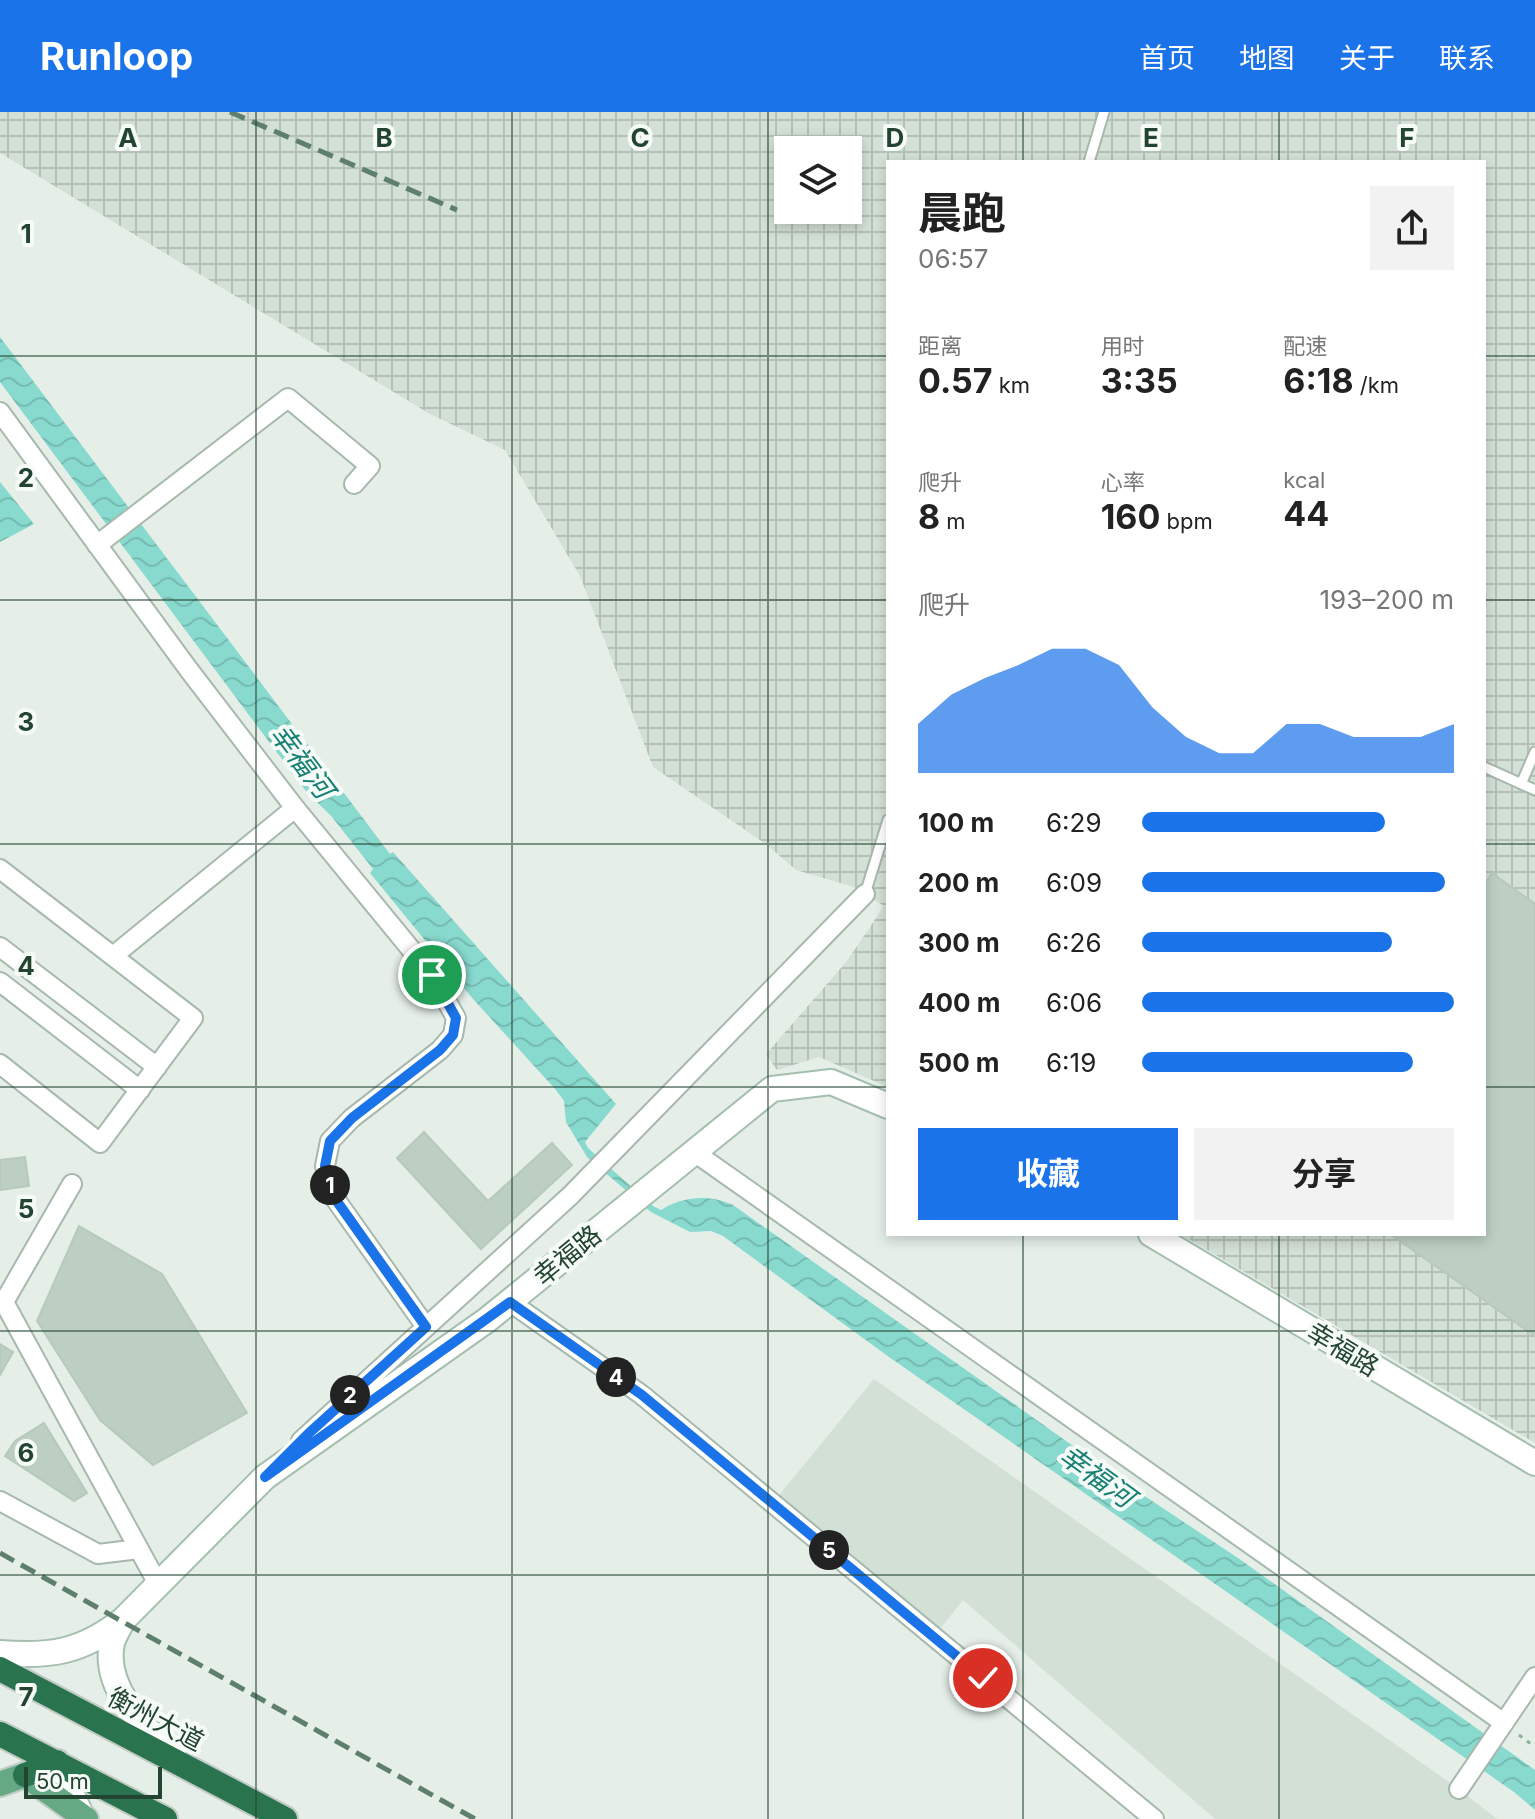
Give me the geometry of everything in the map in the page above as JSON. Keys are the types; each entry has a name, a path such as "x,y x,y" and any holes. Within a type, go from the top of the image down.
{"highway":[{"name":"衡州大道","path":"0,1669 285,1819"},
{"path":"0,1734 165,1819"},
{"path":"25,1775 57,1762"}],"main road":[{"path":"0,1784 25,1775 84,1818"}],"street":[{"path":"97,545 288,398 370,466 354,484"},
{"path":"0,412 295,808 432,975 456,1018 453,1035 440,1050 352,1118 330,1141 325,1166 331,1193 426,1327"},
{"path":"113,956 295,808"},
{"path":"0,1064 100,1143 193,1018 113,956 4,880"},
{"path":"265,1477 308,1434 570,1196 865,894"},
{"path":"0,947 157,1067"},
{"path":"0,982 140,1090"},
{"name":"幸福路","path":"123,1620 265,1477 510,1302 772,1089 831,1082 886,1105"},
{"path":"694,1152 1501,1727"},
{"path":"72,1184 4,1302 158,1584"},
{"name":"幸福路","path":"1154,1236 1535,1463"},
{"path":"510,1302 642,1395 1154,1819"},
{"path":"0,1501 98,1554 139,1549"},
{"path":"0,1653 36,1656 74,1648 104,1634 123,1620"},
{"path":"123,1620 112,1643 112,1661 123,1696 146,1729 183,1765"},
{"path":"1462,1784 1535,1677"},
{"path":"57,1762 84,1818"}],"lane":[{"path":"1090,160 1104,112"},
{"path":"1521,784 1535,752"},
{"path":"1486,768 1535,790"},
{"path":"865,894 886,826"}],"shaded area":[{"path":"0,112 1535,112 1535,1443 1183,1236 1486,1236 1486,160 886,160 886,1086 819,1057 777,1070 766,1054 847,961 884,906 854,887 796,870 766,844 653,767 580,576 505,450 430,414 0,153"},
{"path":"874,1379 1459,1789 1497,1819 1215,1819 963,1600 936,1634 776,1499"}],"water":[{"name":"幸福河","path":"0,337 390,854 393,852 616,1104 585,1142 588,1148 661,1210 696,1198 715,1199 733,1205 1134,1489 1238,1558 1535,1770 1535,1810 1514,1792 889,1357 723,1236 711,1231 690,1232 651,1212 587,1157 566,1122 564,1101 556,1090 473,999 370,873 373,869 332,817 305,790 0,382"},
{"path":"0,482 34,524 0,542"}],"building":[{"path":"1492,873 1535,904 1535,1336 1393,1236 1486,1236 1486,882"},
{"path":"424,1132 488,1201 552,1143 572,1165 481,1249 397,1158"},
{"path":"25,1157 29,1186 0,1190 0,1160"},
{"path":"79,1226 162,1274 247,1413 153,1465 100,1420 37,1321"},
{"path":"0,1344 13,1352 0,1375"},
{"path":"44,1423 87,1493 74,1501 5,1456 15,1441"}],"railway":[{"path":"230,112 457,210"},
{"path":"0,1553 475,1819"}],"route":[{"path":"432,975 456,1018 453,1035 440,1050 352,1118 330,1141 325,1166 331,1193 426,1327 265,1477 510,1302 642,1395 983,1678"}]}
